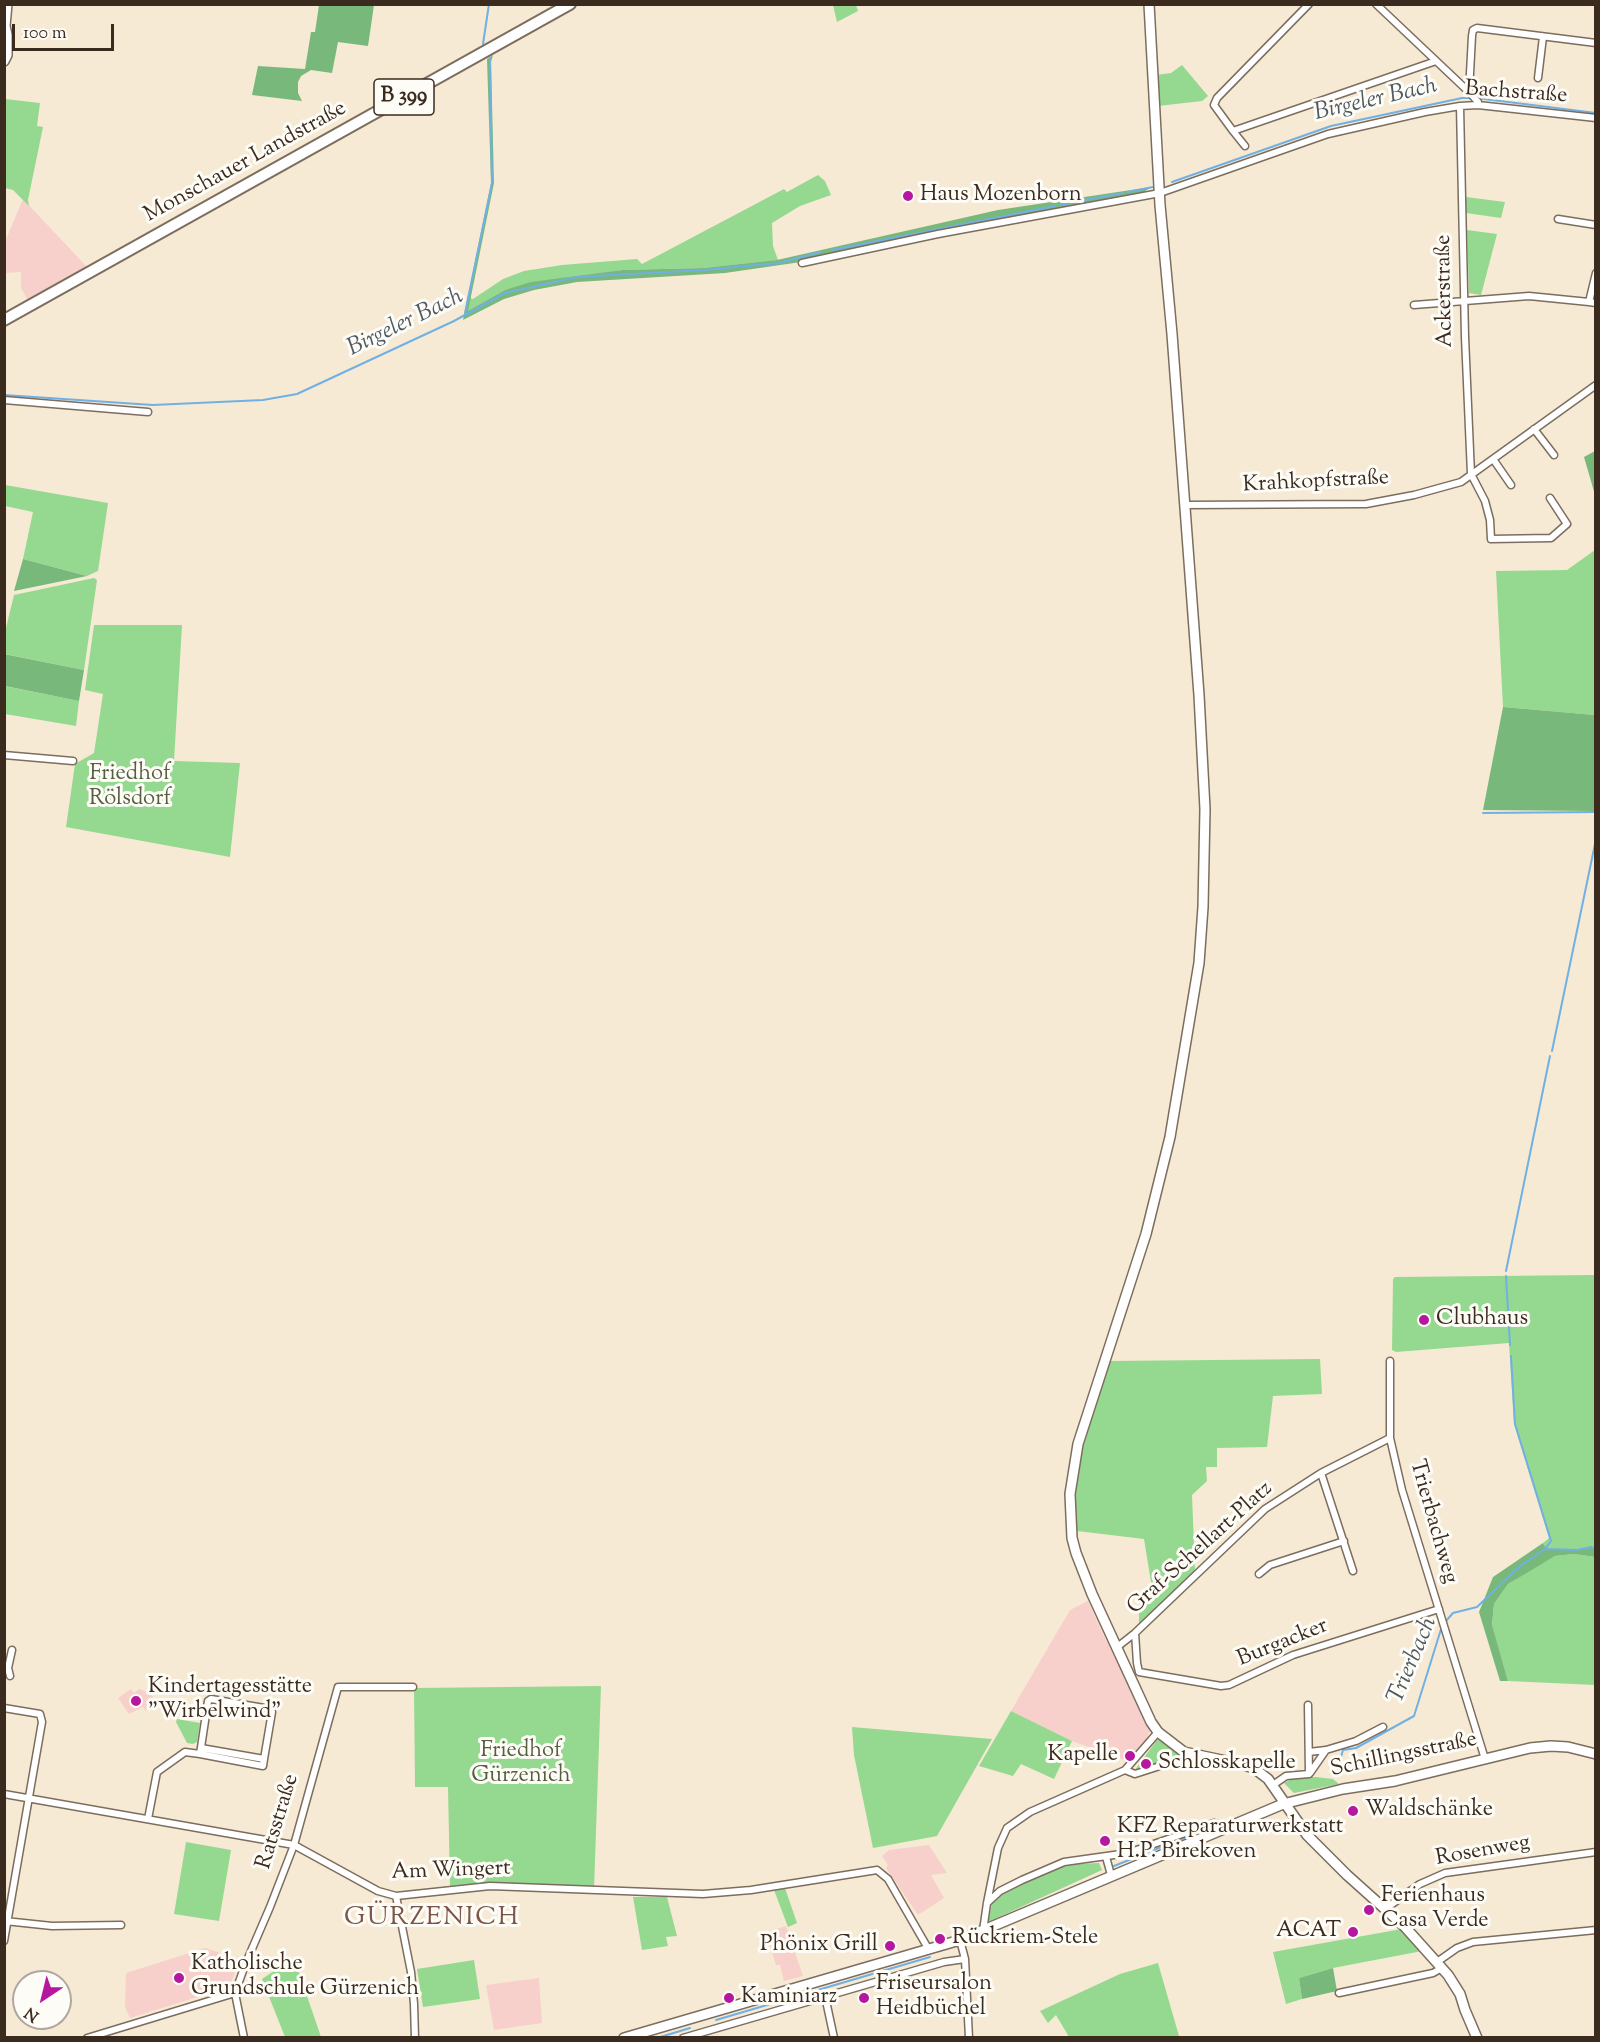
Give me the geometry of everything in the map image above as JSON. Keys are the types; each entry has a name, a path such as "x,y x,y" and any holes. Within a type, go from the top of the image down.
{"main road":[{"name":"Monschauer Landstraße","path":"4,320 570,4"}],"street":[{"path":"4,61 7,51 5,26 7,4"},
{"path":"1149,4 1160,193 1185,506 1205,809 1203,907 1199,963 1170,1137 1149,1223 1086,1418 1073,1469 1070,1494 1072,1538 1081,1569 1116,1648 1158,1732 1184,1752 1237,1762 1255,1769 1273,1785 1283,1804 1306,1835 1419,1941 1440,1965 1448,1983 1464,2007 1477,2037"},
{"path":"1245,146 1218,113 1214,105 1217,98 1309,4"},
{"path":"1376,4 1471,93 1478,104"},
{"path":"1471,93 1473,30 1480,28 1596,43"},
{"path":"1538,78 1543,37"},
{"path":"1233,131 1436,61"},
{"name":"Bachstraße","path":"802,263 938,234 1160,193 1328,134 1460,106 1478,104 1596,118"},
{"name":"Ackerstraße","path":"1460,106 1471,474"},
{"path":"1558,219 1596,225"},
{"path":"1414,305 1529,296 1593,303 1596,273"},
{"name":"Krahkopfstraße","path":"1185,506 1366,504 1414,495 1461,482 1596,385"},
{"path":"4,399 148,412"},
{"path":"1534,429 1554,455"},
{"path":"1493,459 1511,485"},
{"path":"1471,474 1485,501 1490,520 1491,539 1551,538 1567,524 1550,498"},
{"path":"4,755 73,761"},
{"name":"Trierbachweg","path":"1390,1361 1390,1438 1402,1490 1485,1759"},
{"name":"Graf-Schellart-Platz","path":"1116,1648 1135,1633 1265,1509 1321,1473 1390,1438"},
{"path":"1321,1473 1353,1571"},
{"path":"1259,1574 1270,1565 1344,1542"},
{"name":"Burgacker","path":"1135,1633 1139,1672 1221,1686 1229,1685 1293,1655 1439,1609"},
{"path":"10,1676 6,1668 12,1650"},
{"name":"Ratsstraße","path":"244,2037 236,1993 244,1965 294,1845 338,1687 413,1687"},
{"path":"148,1819 157,1772 185,1752 201,1751 263,1766 272,1712 267,1708 210,1700 201,1751"},
{"name":"Schillingsstraße","path":"1308,1705 1312,1773"},
{"path":"4,1708 40,1714 42,1718 4,1941"},
{"name":"Schillingsstraße","path":"1309,1752 1356,1742 1383,1727"},
{"path":"983,1931 998,1848 1007,1828 1030,1812 1125,1770 1158,1732"},
{"name":"Schillingsstraße","path":"624,2037 960,1941 1283,1804 1343,1789 1395,1781 1530,1748 1570,1747 1596,1754"},
{"name":"Schillingsstraße","path":"1312,1773 1326,1750"},
{"path":"1125,1770 1135,1774 1166,1764"},
{"name":"Schillingsstraße","path":"1273,1785 1286,1776 1312,1773"},
{"name":"Am Wingert","path":"4,1794 294,1845 378,1891 396,1896 490,1886 703,1894 751,1890 877,1870 888,1879 929,1950"},
{"name":"Schillingsstraße","path":"987,1903 1000,1892 1052,1866 1076,1859 1106,1857 1146,1847 1214,1823 1225,1827"},
{"name":"Rosenweg","path":"1385,1909 1420,1884 1445,1873 1596,1852"},
{"path":"1106,1857 1111,1875"},
{"path":"396,1896 411,1972 415,2037"},
{"path":"6,1921 52,1926 121,1925"},
{"path":"1339,1993 1433,1973 1456,1948 1473,1942 1596,1930"},
{"path":"960,1941 965,1959 969,2037"},
{"path":"683,2037 944,1962 965,1959"},
{"path":"87,2037 236,1993"},
{"path":"825,1996 834,2037"}],"shaded area":[{"path":"23,199 88,268 28,300 21,288 21,272 5,273 4,244"},
{"path":"1088,1601 1151,1729 1145,1741 1127,1761 1072,1741 1011,1711 1070,1610"},
{"name":"Kindertagesstätte \"Wirbelwind\"","path":"131,1689 134,1693 139,1689 148,1692 153,1697 146,1711 143,1707 129,1714 118,1698"},
{"path":"929,1845 947,1873 931,1875 944,1898 918,1915 886,1868 888,1865 882,1856 889,1850"},
{"path":"786,1926 803,1976 784,1981 780,1965 776,1965 766,1932"},
{"name":"Katholische Grundschule Gürzenich","path":"205,1948 240,1959 231,1983 220,1990 130,2018 125,2007 126,1973"},
{"path":"539,1978 542,2023 494,2030 486,1985"}],"green space":[{"path":"319,5 374,5 368,46 338,42 332,73 311,70 301,76 298,82 298,93 302,101 252,95 258,66 305,69 311,32 315,32"},
{"path":"833,5 856,5 858,11 837,22"},
{"path":"493,55 491,62 494,183 468,311 505,290 531,282 623,270 703,268 777,260 998,210 1151,187 1144,192 801,262 725,273 577,282 534,290 504,299 463,320 491,183 487,59"},
{"path":"1182,65 1208,96 1202,101 1158,106 1156,75 1171,73"},
{"path":"5,99 40,103 37,126 43,127 28,200 29,206 13,190 5,188"},
{"path":"818,175 825,181 831,195 800,206 772,223 773,246 778,260 703,268 623,270 505,290 467,312 470,298 473,299 503,279 524,271 562,265 637,259 642,264 784,189 787,192"},
{"path":"1466,197 1505,202 1501,218 1466,213"},
{"path":"1467,230 1497,234 1481,295 1469,293"},
{"path":"1595,451 1595,495 1584,457"},
{"path":"5,485 108,503 98,571 87,576 23,559 33,512 5,506"},
{"path":"1595,550 1595,715 1503,707 1496,571 1567,570"},
{"path":"23,559 87,576 14,591"},
{"path":"94,578 97,580 84,670 5,654 5,632 14,595"},
{"name":"Friedhof Rölsdorf","path":"94,625 182,625 174,761 240,763 230,857 66,827 75,764 94,753 103,694 85,690"},
{"path":"4,654 84,670 79,701 5,686"},
{"path":"4,686 79,701 76,726 5,714"},
{"path":"1503,707 1595,715 1594,811 1483,810"},
{"path":"1595,1275 1595,1549 1591,1547 1577,1551 1545,1549 1543,1543 1549,1538 1514,1424 1509,1343 1396,1352 1392,1350 1393,1279 1395,1277"},
{"path":"1320,1359 1322,1394 1273,1396 1267,1447 1217,1448 1217,1467 1206,1467 1207,1481 1192,1495 1195,1571 1139,1625 1139,1598 1152,1588 1144,1539 1077,1531 1075,1497 1079,1461 1109,1361"},
{"path":"1543,1543 1546,1549 1577,1550 1591,1547 1595,1549 1595,1557 1574,1554 1555,1556 1508,1584 1494,1604 1492,1625 1508,1681 1500,1681 1479,1612 1493,1577"},
{"path":"1574,1554 1595,1557 1595,1685 1508,1681 1492,1626 1494,1604 1508,1584 1529,1570 1555,1556"},
{"name":"Friedhof Gürzenich","path":"601,1686 594,1889 486,1883 450,1886 448,1787 415,1787 414,1688"},
{"path":"1011,1711 1072,1741 1054,1779 1021,1764 1013,1776 979,1766"},
{"path":"177,1719 200,1723 197,1742 187,1743 176,1722"},
{"path":"852,1727 992,1739 937,1836 873,1848 854,1755"},
{"path":"1157,1740 1163,1741 1188,1757 1187,1761 1168,1762 1135,1770"},
{"path":"1293,1778 1333,1779 1339,1784 1294,1793 1284,1783"},
{"path":"186,1842 231,1850 219,1921 174,1914"},
{"path":"1099,1863 1102,1870 988,1922 992,1903 1002,1894 1023,1882 1051,1869"},
{"path":"785,1888 797,1923 788,1927 774,1890"},
{"path":"633,1897 667,1897 677,1936 666,1937 668,1946 642,1950"},
{"path":"1402,1929 1422,1951 1333,1968 1299,1978 1302,1999 1286,2004 1273,1952"},
{"path":"474,1960 480,1999 423,2007 417,1969"},
{"path":"295,1961 321,2037 285,2037 262,1979"},
{"path":"1158,1963 1179,2036 1069,2037 1056,2015 1048,2023 1040,2011 1120,1974"},
{"path":"1333,1968 1337,1991 1302,1999 1299,1978"}],"waterway":[{"path":"483,44 489,4"},
{"path":"465,313 492,183 490,58"},
{"name":"Birgeler Bach","path":"1172,182 1331,126 1471,98"},
{"name":"Birgeler Bach","path":"1476,98 1596,113"},
{"name":"Birgeler Bach","path":"1128,192 1153,187"},
{"name":"Birgeler Bach","path":"1060,205 1123,193"},
{"name":"Birgeler Bach","path":"832,250 1055,206"},
{"name":"Birgeler Bach","path":"4,395 153,405 263,400 297,394 454,321 505,293 577,277 779,263 821,252"},
{"path":"1483,813 1594,812"},
{"path":"1552,1051 1596,839"},
{"path":"1506,1271 1550,1056"},
{"path":"1506,1276 1510,1345"},
{"path":"1511,1356 1515,1424 1551,1541 1545,1549"},
{"name":"Trierbach","path":"1446,1621 1453,1613 1477,1607 1520,1566 1545,1549 1577,1550 1591,1547 1596,1549"},
{"name":"Trierbach","path":"1336,1774 1343,1750 1356,1748 1414,1716 1442,1626"},
{"path":"1114,1866 1209,1828"},
{"path":"716,2020 930,1957"},
{"path":"657,2038 690,2028"}],"place":[{"name":"Haus Mozenborn","path":"908,196"},
{"name":"Clubhaus","path":"1424,1320"},
{"name":"Kindertagesstätte \"Wirbelwind\"","path":"136,1701"},
{"name":"Kapelle","path":"1130,1756"},
{"name":"Schlosskapelle","path":"1146,1764"},
{"name":"Waldschänke","path":"1353,1811"},
{"name":"KFZ Reparaturwerkstatt H.P. Birekoven","path":"1105,1841"},
{"name":"Ferienhaus Casa Verde","path":"1369,1910"},
{"name":"ACAT","path":"1353,1932"},
{"name":"Rückriem-Stele","path":"940,1939"},
{"name":"Phönix Grill","path":"890,1946"},
{"name":"Katholische Grundschule Gürzenich","path":"179,1978"},
{"name":"Kaminiarz","path":"729,1998"},
{"name":"Friseursalon Heidbüchel","path":"864,1998"}],"district":[{"name":"GÜRZENICH","path":"432,1920"}]}
